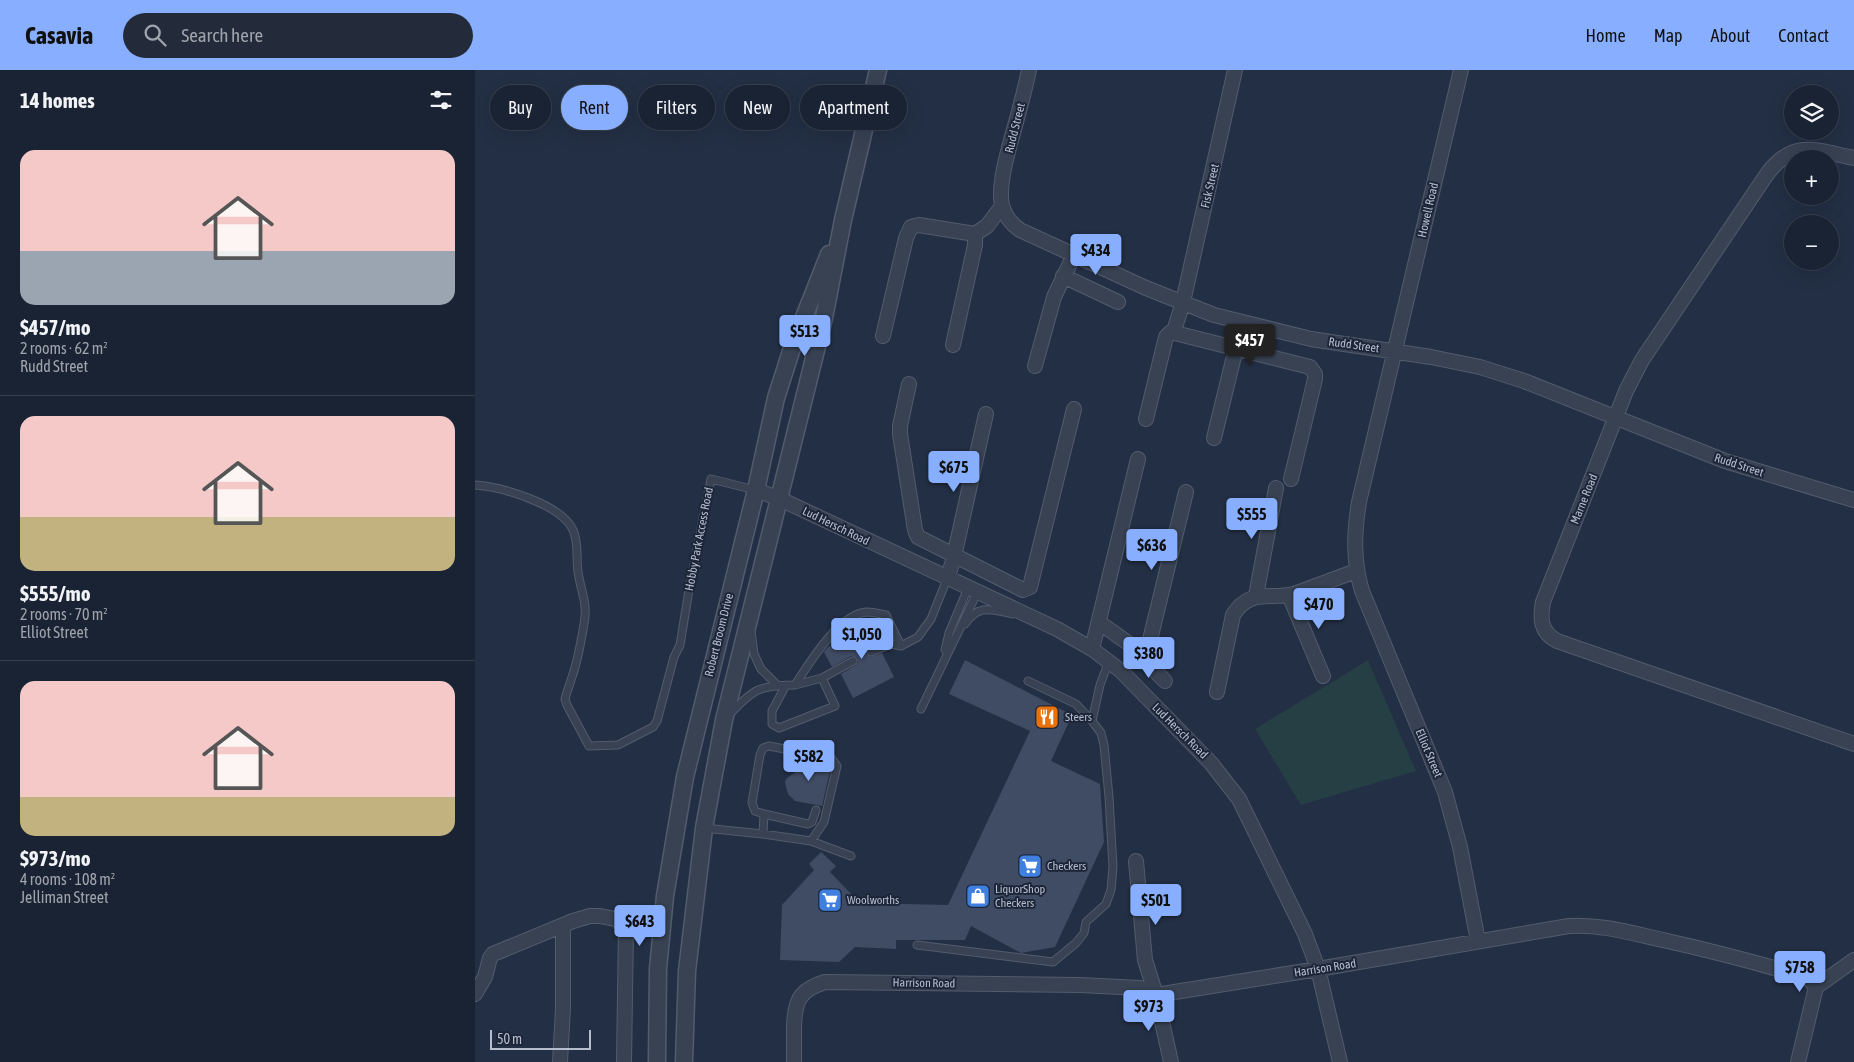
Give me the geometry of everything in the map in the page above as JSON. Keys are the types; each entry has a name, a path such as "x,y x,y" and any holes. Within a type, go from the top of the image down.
{"street":[{"name":"Robert Broom Drive","path":"684,1062 687,971 704,828 724,720 824,318 843,220 878,70"},
{"name":"Rudd Street","path":"1029,70 1001,192 1002,206 1007,218 1020,230 1146,288 1214,315 1311,339 1431,356 1497,372 1725,461 1854,500"},
{"name":"Fisk Street","path":"1146,419 1166,337 1169,333 1174,332 1183,302 1235,70"},
{"name":"Howell Road","path":"1394,351 1461,70"},
{"name":"Marne Road","path":"1854,158 1813,150 1803,150 1792,152 1774,164 1651,346 1626,391 1543,602 1541,621 1547,632 1557,641 1854,744"},
{"path":"883,336 906,238 911,227 919,225 975,234 987,226 1002,206"},
{"name":"Robert Broom Drive","path":"657,1062 658,969 665,896 677,820 712,664 756,490 776,398 793,345 843,220"},
{"path":"953,345 975,245 975,234"},
{"path":"1035,366 1054,296 1074,255"},
{"path":"1063,276 1118,302"},
{"path":"1174,332 1310,367 1315,374 1291,479"},
{"path":"1215,438 1236,348"},
{"name":"Elliot Street","path":"1394,351 1359,502 1354,534 1356,572 1362,591 1445,792 1460,847 1478,942"},
{"path":"909,384 900,434 915,530 918,538 1023,590 1030,587 1074,409"},
{"path":"947,579 954,556 986,414"},
{"path":"1092,649 1100,623 1139,459"},
{"path":"1256,596 1276,488"},
{"name":"Lud Hersch Road","path":"756,490 780,499 1057,629 1109,661 1211,763 1239,799 1305,934 1318,970 1340,1062"},
{"path":"1144,658 1186,492"},
{"path":"1217,692 1233,615 1247,600 1256,596 1289,595 1356,572"},
{"path":"1289,595 1323,676"},
{"path":"1100,623 1117,634 1144,658 1165,681"},
{"path":"1135,861 1145,960 1156,995 1171,1062"},
{"path":"475,994 485,977 493,954 590,916 615,919 625,926 624,1062"},
{"path":"560,1062 563,1008 563,925"},
{"name":"Harrison Road","path":"794,1062 795,1008 806,991 825,982 1090,986 1139,988 1156,995 1318,970 1569,926 1587,925 1631,932 1693,946 1799,975 1810,980 1816,987"},
{"path":"1798,1062 1816,987 1854,960"}],"lane":[{"name":"Hobby Park Access Road","path":"475,485 493,486 523,495 566,520 573,530 578,571 584,594 585,623 565,699 589,746 618,745 653,728 657,721 680,645 711,479 756,490"},
{"path":"871,652 891,644 901,646 918,637 931,619 947,579"},
{"path":"921,709 972,590"},
{"path":"943,660 974,613 981,609 1029,616"},
{"path":"795,685 818,652 835,631 849,618 866,612 886,615 901,646"},
{"path":"749,622 754,654 761,669 777,685"},
{"path":"724,720 747,696 757,689 777,685 795,685 822,678 853,661"},
{"path":"1092,721 1100,685 1109,661"},
{"path":"786,685 772,711 772,724 779,728 835,706 822,678"},
{"path":"917,945 1053,962 1076,943 1084,933 1086,922 1106,904 1111,890 1113,867 1109,797 1101,732 1076,704 1028,681"},
{"path":"811,840 824,822 837,766 831,758 769,746 763,748 760,755 752,803 755,812 808,824 812,822 816,810"},
{"path":"763,834 764,814"},
{"path":"704,828 811,840 851,856"}],"green space":[{"path":"1368,660 1416,771 1301,805 1255,729"}],"building":[{"path":"879,621 887,638 869,647 866,654 871,657 882,653 894,677 853,698 841,674 856,665 858,662 857,658 851,656 832,667 824,652 828,647"},
{"path":"965,660 1072,715 1051,761 1100,784 1104,842 1055,947 1021,953 971,926 965,940 896,940 896,949 855,947 839,962 780,960 782,905 814,870 809,864 821,852 836,866 830,872 860,903 948,905 1030,731 949,694"},
{"path":"800,758 824,762 829,765 830,771 822,806 795,801 788,794 785,782 787,778 797,771"}],"place":[{"name":"Steers","path":"1047,717"},
{"name":"Checkers","path":"1030,866"},
{"name":"LiquorShop Checkers","path":"978,896"},
{"name":"Woolworths","path":"830,900"}]}
